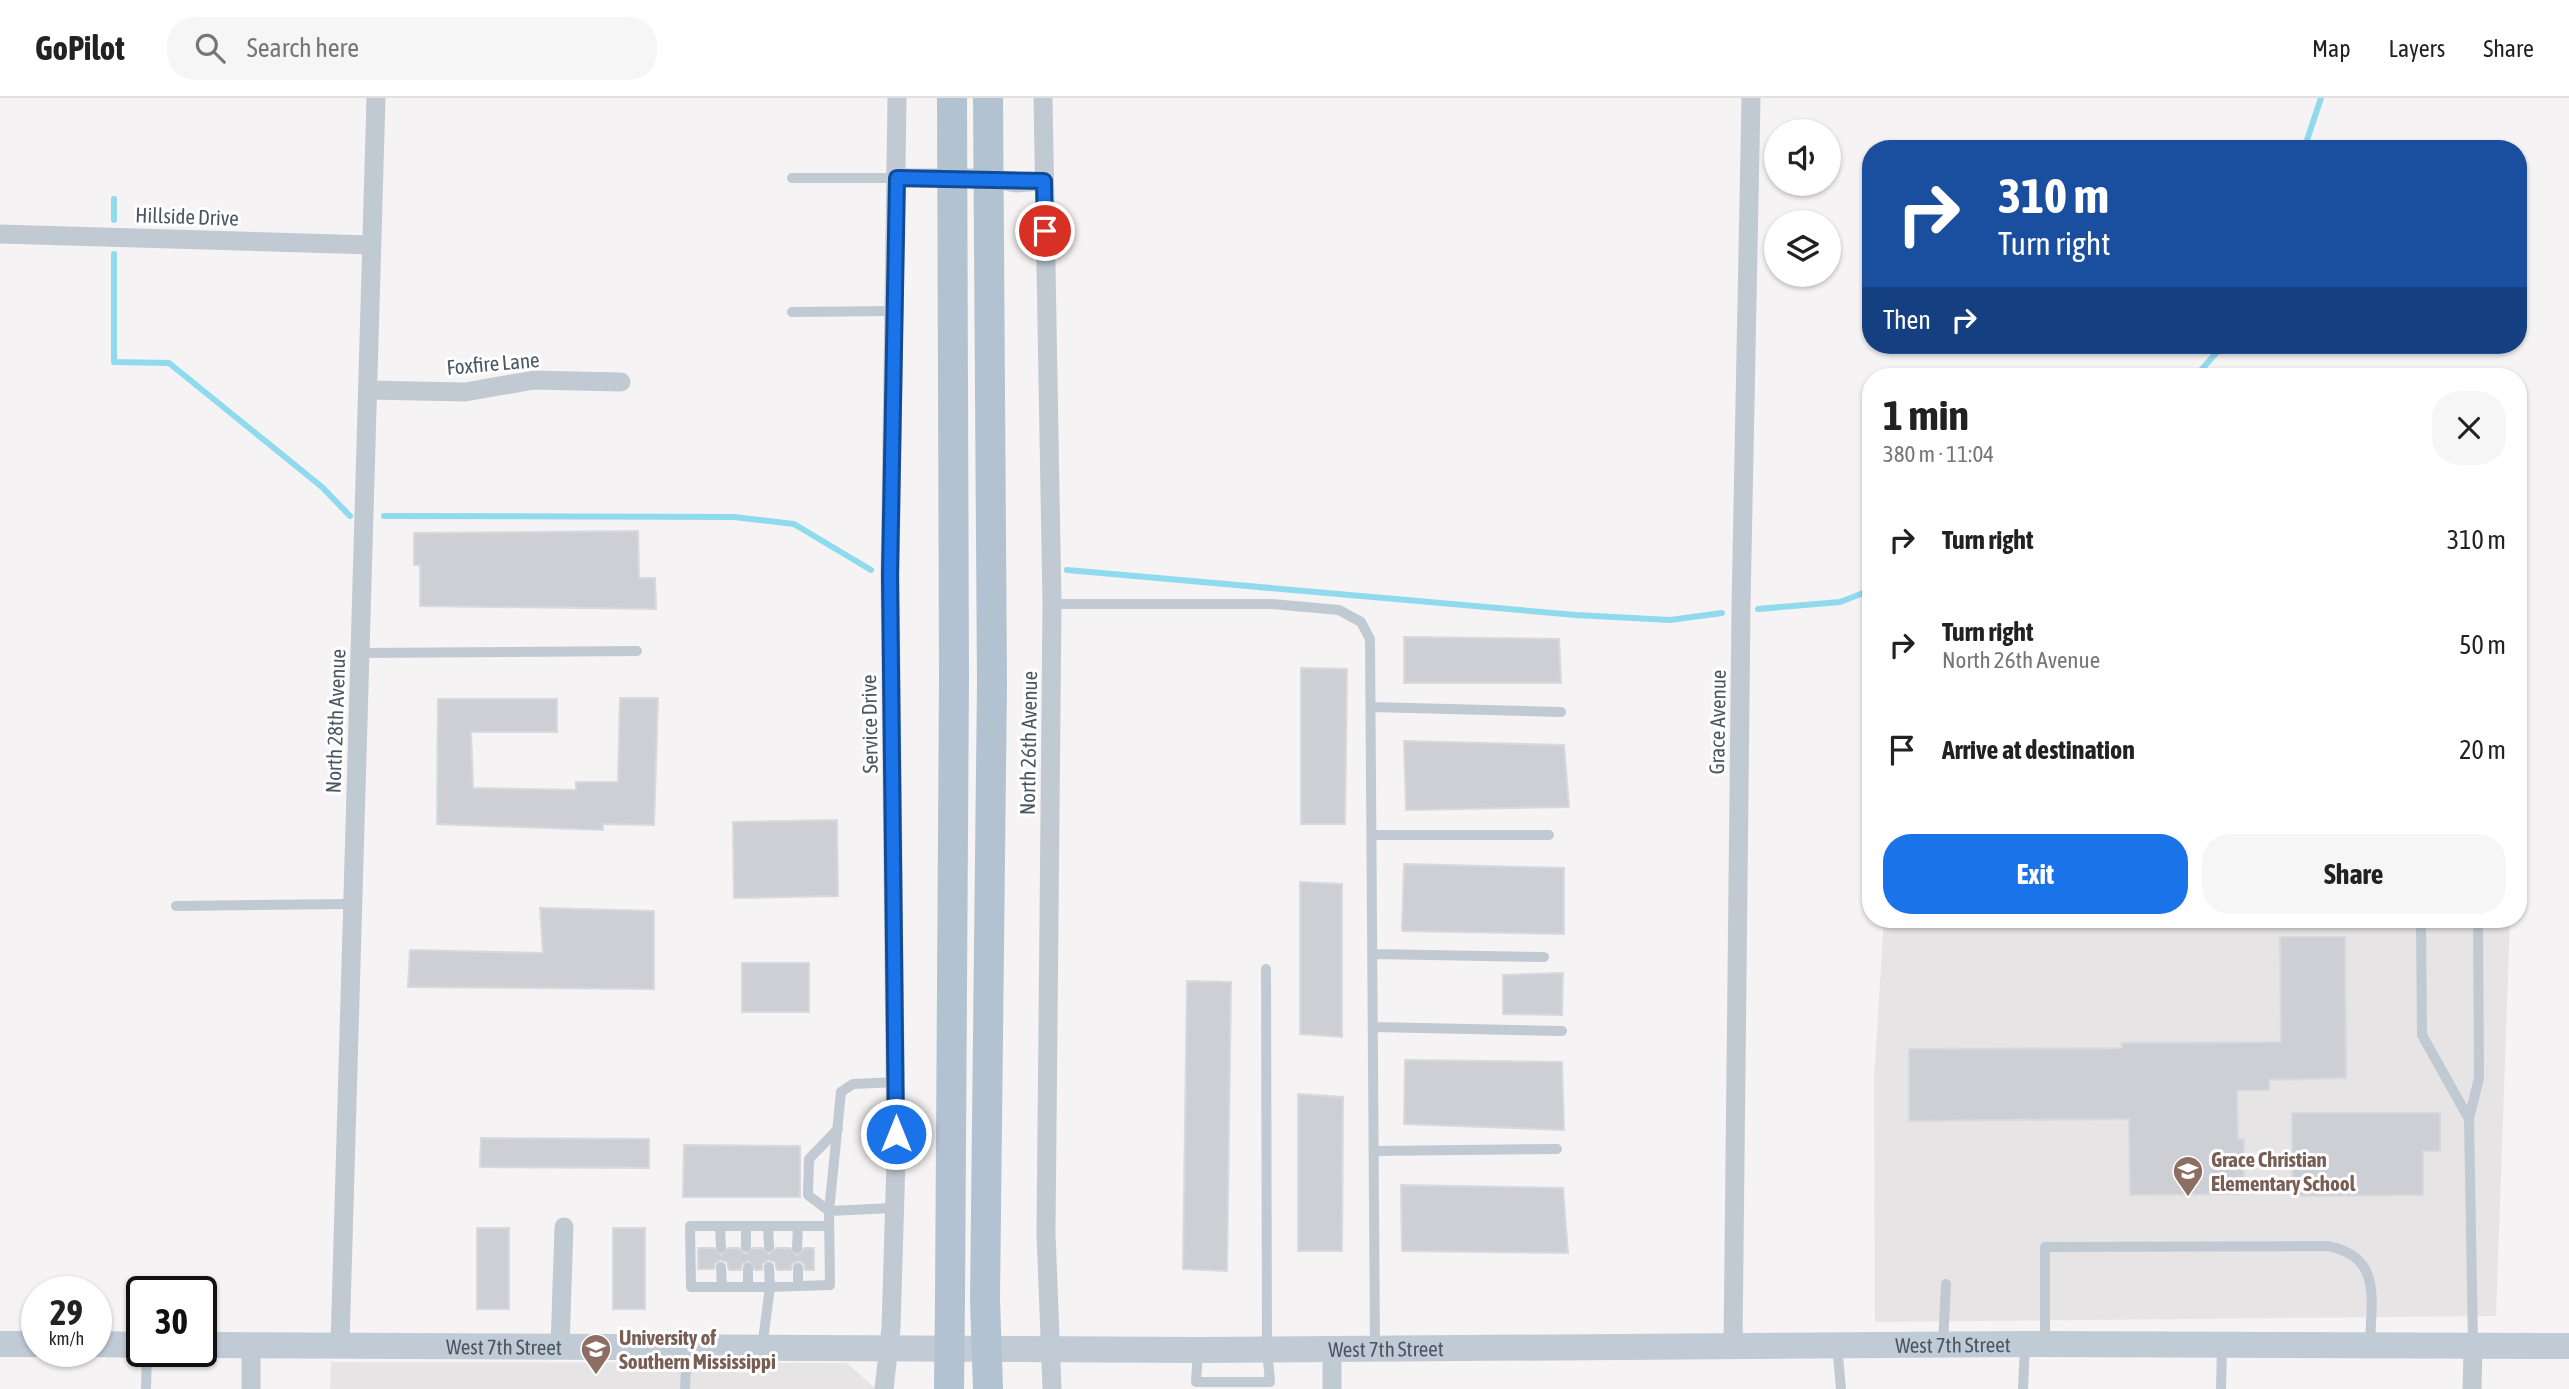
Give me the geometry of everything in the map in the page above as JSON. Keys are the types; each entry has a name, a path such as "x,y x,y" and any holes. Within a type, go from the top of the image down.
{"main road":[{"path":"949,1389 952,98"},
{"path":"988,98 992,683 985,1300 988,1389"},
{"path":"0,1344 21,1344"},
{"name":"West 7th Street","path":"217,1345 886,1349 1943,1344 2569,1346"}],"street":[{"name":"North 28th Avenue","path":"340,1345 376,98"},
{"name":"Service Drive","path":"884,1389 886,1349 891,1328 896,1082 890,575 897,98"},
{"name":"North 26th Avenue","path":"1043,98 1052,604 1046,1233 1052,1389"},
{"name":"Grace Avenue","path":"1733,1346 1741,607 1751,98"},
{"path":"897,178 989,178 1016,183 1044,181"},
{"name":"Hillside Drive","path":"0,234 372,245"},
{"name":"Foxfire Lane","path":"368,390 465,392 534,380 621,382"},
{"path":"560,1347 564,1227"},
{"path":"251,1345 251,1389"},
{"path":"2472,1389 2473,1347"},
{"path":"1332,1348 1332,1389"}],"lane":[{"path":"792,178 897,178"},
{"path":"792,312 894,311"},
{"path":"1052,604 1272,604 1339,610 1361,622 1370,639 1375,1348"},
{"path":"360,653 637,651"},
{"path":"1371,707 1561,712"},
{"path":"1373,835 1549,835"},
{"path":"176,906 351,904"},
{"path":"2421,928 2422,1035 2469,1118"},
{"path":"2473,1347 2469,1118 2479,1078 2478,928"},
{"path":"1374,954 1544,957"},
{"path":"1198,1349 1196,1385 1270,1385 1267,1349 1266,969"},
{"path":"1374,1027 1562,1031"},
{"path":"829,1226 690,1226 691,1287 830,1285 829,1211 841,1091 853,1084 896,1082"},
{"path":"838,1129 808,1159 808,1195 829,1211 893,1208"},
{"path":"1375,1151 1557,1149"},
{"path":"746,1226 746,1247"},
{"path":"768,1226 769,1247"},
{"path":"797,1248 798,1226"},
{"path":"720,1227 721,1248"},
{"path":"2023,1389 2035,1344 2045,1247 2327,1247 2353,1254 2365,1267 2371,1281 2370,1344"},
{"path":"721,1267 722,1287"},
{"path":"762,1348 771,1287 769,1267"},
{"path":"748,1268 748,1286"},
{"path":"798,1268 798,1286"},
{"path":"1943,1344 1946,1284"},
{"path":"1837,1345 1841,1389"},
{"path":"2221,1389 2222,1345"},
{"path":"685,1389 687,1348"},
{"path":"146,1389 147,1367"}],"shaded area":[{"name":"Grace Christian Elementary School","path":"1883,928 2510,928 2496,1316 1875,1322 1874,1080"},
{"name":"University of Southern Mississippi","path":"331,1362 847,1363 876,1389 330,1389"}],"building":[{"path":"638,531 639,578 655,578 656,609 420,606 420,565 414,565 414,533"},
{"path":"1404,637 1559,639 1561,683 1404,683"},
{"path":"1301,668 1347,669 1345,824 1301,824"},
{"path":"620,698 658,698 654,825 603,824 603,830 437,824 438,699 557,699 557,732 471,732 473,788 576,790 576,782 618,782"},
{"path":"1404,741 1564,745 1569,807 1406,810"},
{"path":"837,820 838,896 734,898 733,822"},
{"path":"1404,864 1564,868 1564,934 1402,931"},
{"path":"1300,882 1342,884 1342,1037 1300,1034"},
{"path":"540,908 654,911 654,989 408,987 410,950 543,953"},
{"path":"2280,937 2345,937 2346,1078 2269,1080 2269,1090 2237,1090 2238,1139 2244,1139 2244,1194 2130,1195 2129,1119 1909,1121 1909,1049 2122,1048 2122,1043 2281,1042"},
{"path":"742,963 809,963 809,1012 742,1012"},
{"path":"1563,973 1562,1015 1503,1014 1503,975"},
{"path":"1187,981 1231,982 1227,1271 1183,1269"},
{"path":"1405,1060 1562,1062 1564,1130 1404,1124"},
{"path":"1298,1094 1343,1097 1342,1251 1298,1251"},
{"path":"2292,1113 2440,1113 2440,1151 2423,1151 2423,1195 2292,1196"},
{"path":"481,1138 649,1139 649,1168 480,1167"},
{"path":"684,1145 800,1146 800,1197 683,1197"},
{"path":"1401,1185 1563,1188 1568,1253 1402,1251"},
{"path":"477,1228 509,1228 509,1309 477,1309"},
{"path":"613,1228 645,1228 645,1309 613,1309"},
{"path":"698,1248 714,1248 721,1255 728,1248 739,1248 745,1254 753,1248 762,1248 769,1254 776,1248 790,1248 797,1255 804,1248 814,1248 814,1270 805,1270 804,1264 799,1261 792,1264 791,1270 777,1270 775,1262 769,1260 763,1263 762,1270 755,1270 749,1261 742,1264 741,1270 729,1270 727,1262 721,1260 715,1263 714,1269 698,1269"}],"waterway":[{"path":"2307,140 2321,98"},
{"path":"114,199 114,220"},
{"path":"114,254 114,362 169,363 322,487 350,516"},
{"path":"2203,368 2215,354"},
{"path":"384,516 734,517 794,524 871,570"},
{"path":"1067,570 1576,615 1670,620 1722,613"},
{"path":"1758,609 1840,602 1862,593"}],"place":[{"name":"Grace Christian Elementary School","path":"2188,1198"},
{"name":"University of Southern Mississippi","path":"596,1376"}],"route":[{"path":"896,1134 890,575 897,178 989,178 1016,183 1044,181 1045,231"}]}
